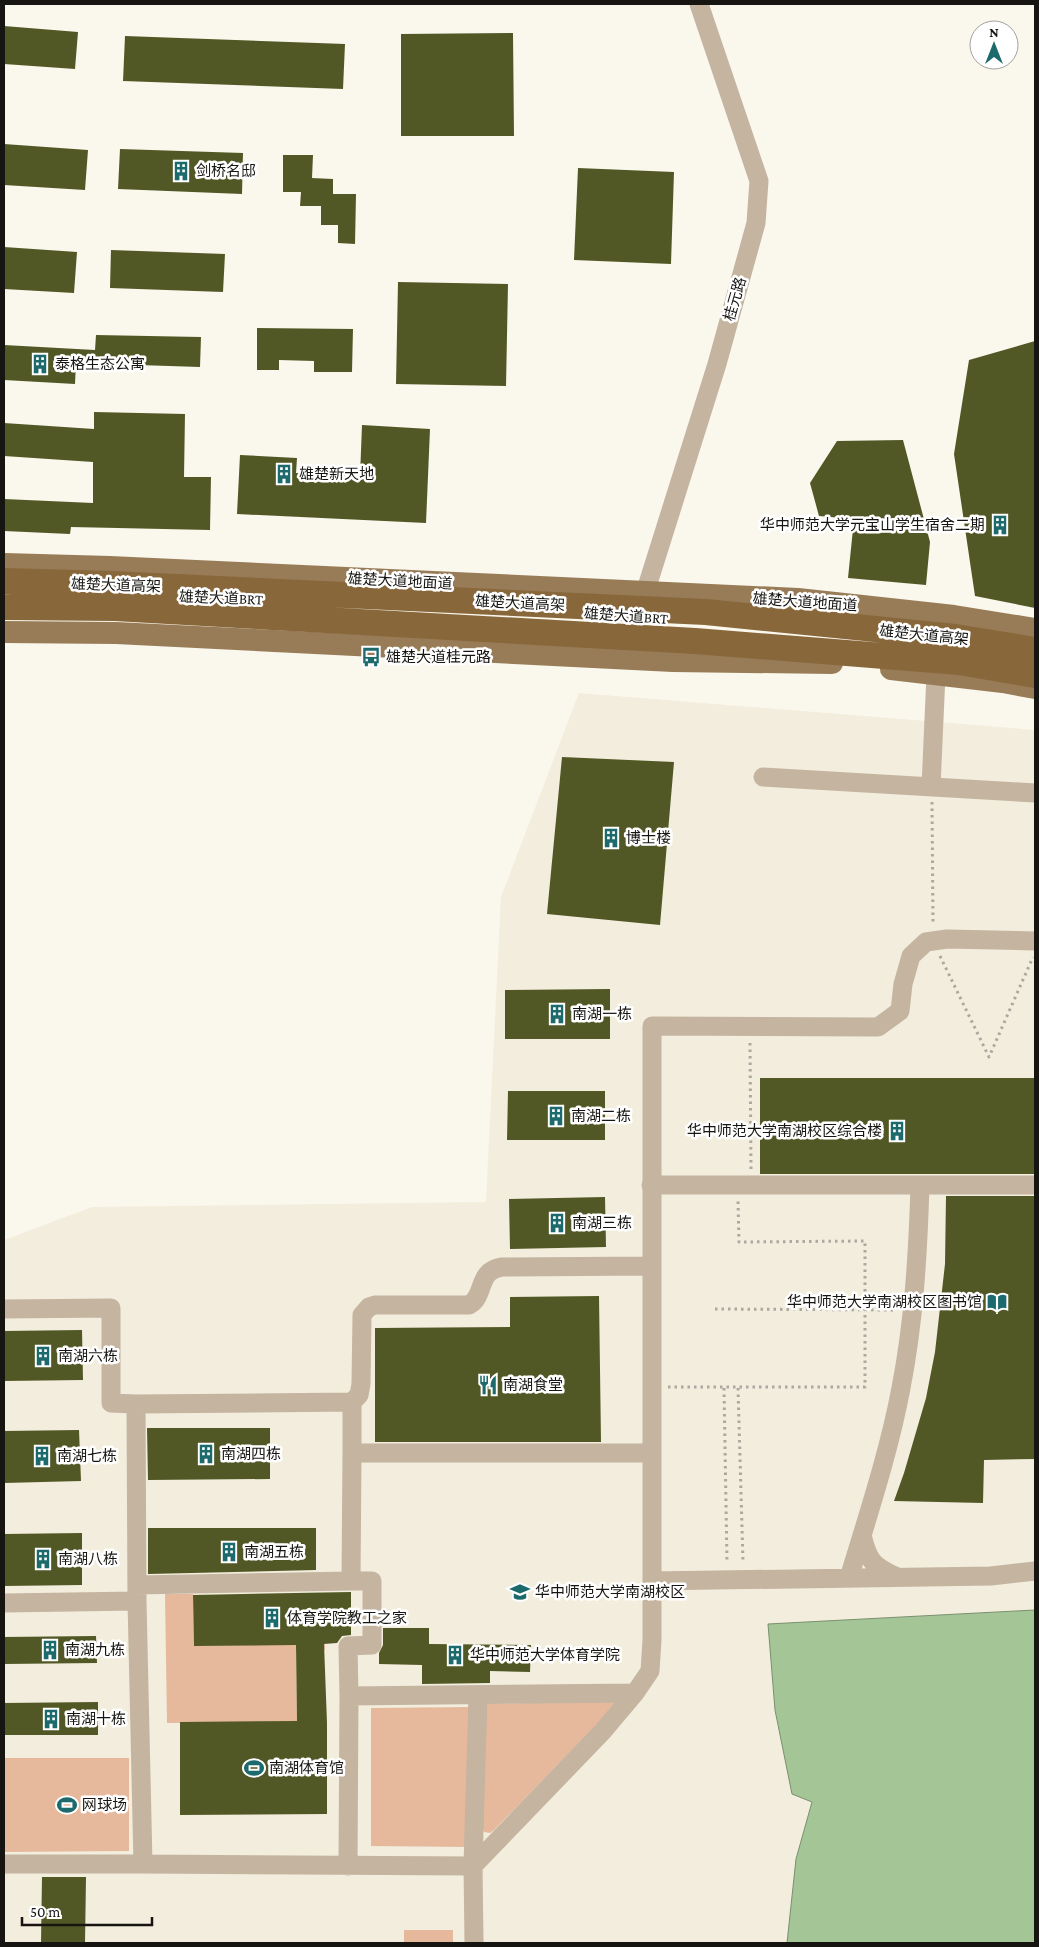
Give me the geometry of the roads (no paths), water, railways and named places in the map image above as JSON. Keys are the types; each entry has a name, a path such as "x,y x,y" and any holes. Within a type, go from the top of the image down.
{"highway":[{"name":"雄楚大道高架","path":"4,582 113,584 706,612 955,637 1035,650"},
{"name":"雄楚大道高架","path":"4,607 115,608 695,641 959,662 1035,675"}],"main road":[{"name":"雄楚大道地面道","path":"4,564 110,567 798,600 954,616 1035,629"},
{"path":"4,632 116,633 673,661 847,663 1035,688"},
{"path":"959,662 1035,688"}],"street":[{"name":"桂元路","path":"645,593 717,364 756,223 759,181 699,4"},
{"name":"雄楚大道BRT","path":"4,594 422,604 705,621 956,648 1035,661"},
{"path":"931,787 936,674"},
{"path":"763,777 1035,793"},
{"path":"4,1864 473,1866 597,1738 635,1693 650,1671 652,1640 652,1026 693,1034 750,1026 878,1027 900,1011 903,984 911,956 926,942 947,939 1035,941"},
{"path":"651,1185 1035,1185"},
{"path":"849,1578 878,1481 901,1389 913,1311 918,1253 920,1185"},
{"path":"4,1309 111,1308 112,1403 352,1402 359,1395 362,1384 362,1316 369,1307 375,1305 469,1304 476,1298 482,1280 491,1270 502,1267 651,1266"},
{"path":"352,1402 352,1581"},
{"path":"136,1404 137,1593 143,1864"},
{"path":"352,1453 652,1453"},
{"path":"862,1535 867,1555 882,1571 897,1577"},
{"path":"652,1581 991,1576 1035,1570"},
{"path":"4,1603 137,1593 372,1581 372,1645 348,1646 348,1866"},
{"path":"349,1696 635,1693"},
{"path":"474,1943 473,1866 478,1695"}],"place":[{"name":"剑桥名邸","path":"181,171"},
{"name":"泰格生态公寓","path":"40,364"},
{"name":"雄楚新天地","path":"284,474"},
{"name":"华中师范大学元宝山学生宿舍二期","path":"1000,525"},
{"name":"雄楚大道桂元路","path":"371,657"},
{"name":"博士楼","path":"611,838"},
{"name":"南湖一栋","path":"557,1014"},
{"name":"南湖二栋","path":"556,1116"},
{"name":"华中师范大学南湖校区综合楼","path":"897,1131"},
{"name":"南湖三栋","path":"557,1223"},
{"name":"华中师范大学南湖校区图书馆","path":"997,1302"},
{"name":"南湖六栋","path":"43,1356"},
{"name":"南湖食堂","path":"488,1385"},
{"name":"南湖四栋","path":"206,1454"},
{"name":"南湖七栋","path":"42,1456"},
{"name":"南湖五栋","path":"229,1552"},
{"name":"南湖八栋","path":"43,1559"},
{"name":"华中师范大学南湖校区","path":"520,1592"},
{"name":"体育学院教工之家","path":"272,1618"},
{"name":"南湖九栋","path":"50,1650"},
{"name":"华中师范大学体育学院","path":"455,1655"},
{"name":"南湖十栋","path":"51,1719"},
{"name":"南湖体育馆","path":"254,1768"},
{"name":"网球场","path":"67,1805"}]}
